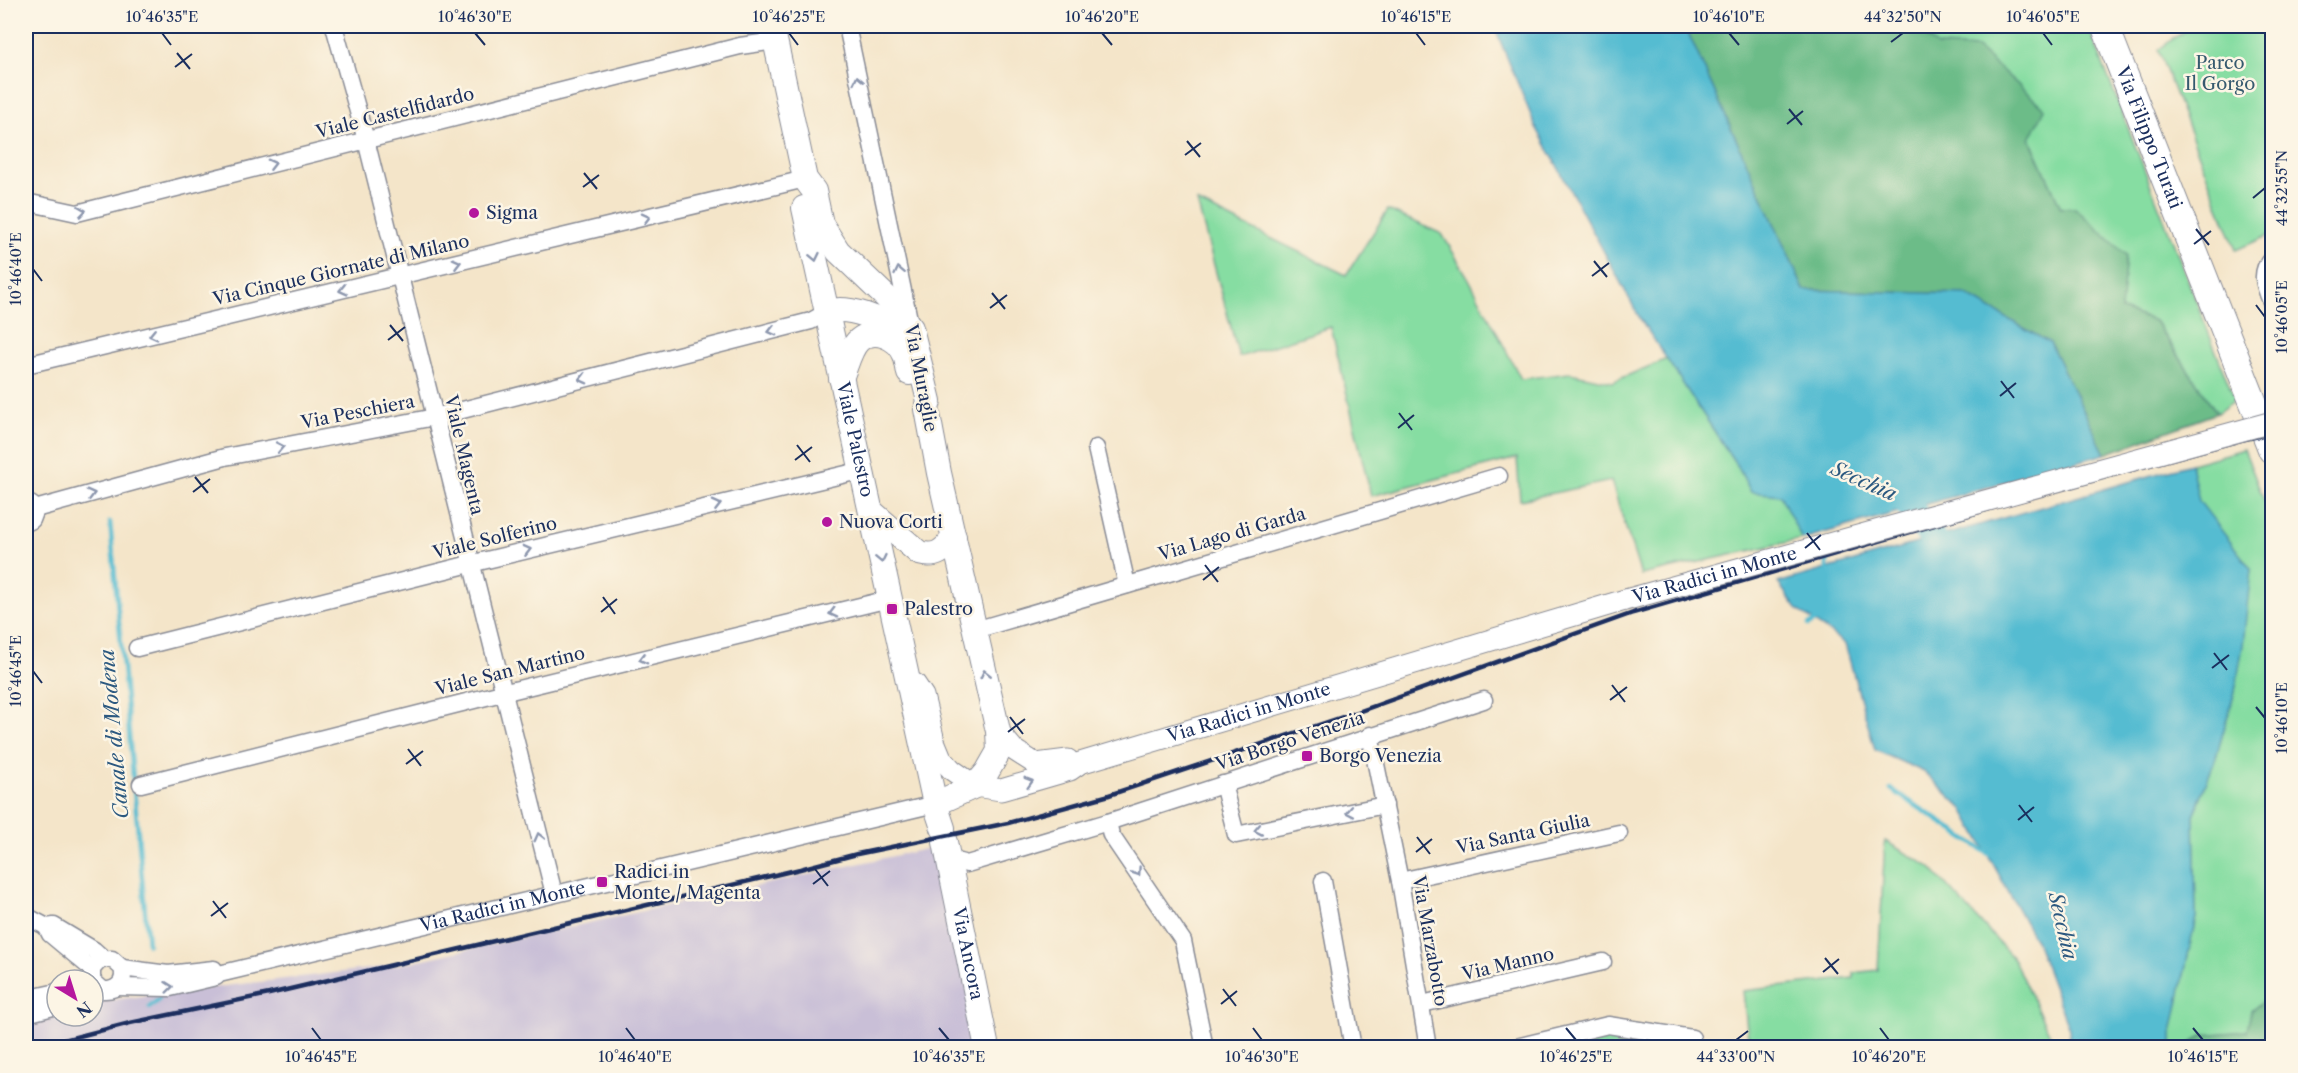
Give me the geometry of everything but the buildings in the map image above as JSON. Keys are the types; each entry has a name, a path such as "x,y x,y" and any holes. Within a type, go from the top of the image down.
{"main road":[{"name":"Via Filippo Turati","path":"2105,26 2272,450"},
{"name":"Viale Palestro","path":"773,33 805,179 813,191 821,224 838,251 886,297 911,328"},
{"name":"Viale Palestro","path":"805,179 802,196 934,804"},
{"path":"827,312 835,310 862,314 898,331 910,349 923,407 927,409"},
{"name":"Via Muraglie","path":"911,328 929,401 927,409 939,473 998,730 999,751 975,786"},
{"path":"841,378 857,342 869,334 880,334 896,342 904,354 929,463 939,473"},
{"path":"872,512 919,554 937,555 954,537"},
{"name":"Via Radici in Monte","path":"934,804 975,786"},
{"name":"Via Ancora","path":"934,804 946,843 987,1047"}],"street":[{"name":"Viale Magenta","path":"334,26 366,140 502,693 554,894"},
{"name":"Via Muraglie","path":"847,26 911,328"},
{"name":"Viale Castelfidardo","path":"26,202 77,213 740,46 773,33"},
{"name":"Via Cinque Giornate di Milano","path":"26,365 805,179"},
{"path":"2272,258 2264,271 2264,284 2272,304"},
{"name":"Via Peschiera","path":"29,511 225,457 435,417 811,321 827,312"},
{"name":"Via Radici in Monte","path":"975,786 1001,790 1070,770 1080,763 1625,600 2272,422"},
{"path":"1096,448 1127,585"},
{"name":"Viale Solferino","path":"137,648 470,564 863,470"},
{"name":"Via Lago di Garda","path":"975,630 1499,476"},
{"name":"Viale San Martino","path":"141,784 890,599"},
{"path":"905,668 923,696 934,741 941,758 952,770 975,786"},
{"name":"Via Borgo Venezia","path":"946,843 1100,816 1108,822 1370,735 1484,700"},
{"name":"Via Muraglie","path":"998,730 1014,750 1036,764 1070,759 1080,763"},
{"name":"Via Marzabotto","path":"1370,735 1400,881 1428,1047"},
{"path":"1223,784 1236,835 1385,806"},
{"name":"Via Radici in Monte","path":"105,989 107,991 117,987 170,988 216,977 219,974 934,804"},
{"path":"1108,822 1111,835 1183,941 1204,1047"},
{"name":"Via Santa Giulia","path":"1400,881 1619,833"},
{"path":"1323,881 1353,1047"},
{"path":"26,916 47,927 50,934 83,968"},
{"name":"Via Radici in Monte","path":"105,968 114,960 122,968 168,974 214,968 219,974"},
{"name":"Via Manno","path":"1422,1004 1603,962"},
{"path":"117,987 123,978 122,968"},
{"path":"26,999 45,995"},
{"path":"26,1014 45,1009"},
{"path":"1512,1047 1608,1025 1692,1038"}],"shaded area":[{"path":"939,846 985,1048 26,1048 26,1012 45,1008 45,1028 105,1028 105,1001 392,966"}],"green space":[{"path":"1685,26 1915,26 1937,46 1977,48 2045,109 2030,139 2061,208 2075,208 2126,255 2121,310 2155,321 2217,413 2105,454 2050,343 1965,294 1804,290"},
{"path":"1915,26 2088,26 2235,400 2217,413 2155,321 2121,310 2061,208 2030,138 1978,48 1937,46"},
{"name":"Parco Il Gorgo","path":"2191,26 2272,26 2272,94 2261,99 2272,133 2272,234 2236,250 2158,50"},
{"path":"1197,202 1346,275 1388,210 1442,234 1469,279 1521,379 1570,373 1612,382 1667,359 1738,467 1751,492 1780,494 1802,539 1641,575 1611,481 1520,500 1517,458 1371,496 1331,327 1239,357"},
{"path":"2244,449 2272,521 2272,994 2251,1011 2248,1031 2204,1035 2185,1047 2172,1048 2172,1032 2196,917 2194,815 2216,757 2235,691 2251,569 2198,501 2191,464"},
{"path":"1885,841 1930,867 2012,957 2056,1047 1749,1047 1743,991 1854,978 1854,973 1878,970"},
{"path":"2272,994 2272,1047 2185,1047 2204,1035 2247,1031 2251,1011"},
{"path":"1601,1033 1691,1047 1545,1048"}],"water":[{"path":"1494,26 1685,26 1804,290 1965,294 2050,343 2105,454 1802,539 1780,495 1751,492 1738,467 1641,320 1535,125"},
{"path":"2191,464 2199,501 2251,569 2243,645 2235,691 2216,757 2194,815 2196,917 2172,1032 2172,1047 2070,1047 2069,1029 2038,946 1963,809 1924,772 1875,750 1845,644 1797,609 1778,583"}],"waterway":[{"name":"Secchia","path":"1881,489 1904,499 1954,569"},
{"name":"Canale di Modena","path":"110,522 148,944"},
{"path":"1827,549 1827,574"},
{"path":"1809,625 1818,619"},
{"path":"1891,789 1989,854"},
{"name":"Canale di Modena","path":"150,1007 159,999"}],"railway":[{"path":"33,1048 130,1023 269,994 857,854 1008,823 1106,796 1355,713 1633,613 2003,505 2272,433"}],"place":[{"name":"Sigma","path":"474,213"},
{"name":"Nuova Corti","path":"827,522"},
{"name":"Palestro","path":"892,609"},
{"name":"Borgo Venezia","path":"1307,756"},
{"name":"Radici in Monte / Magenta","path":"602,882"}]}
